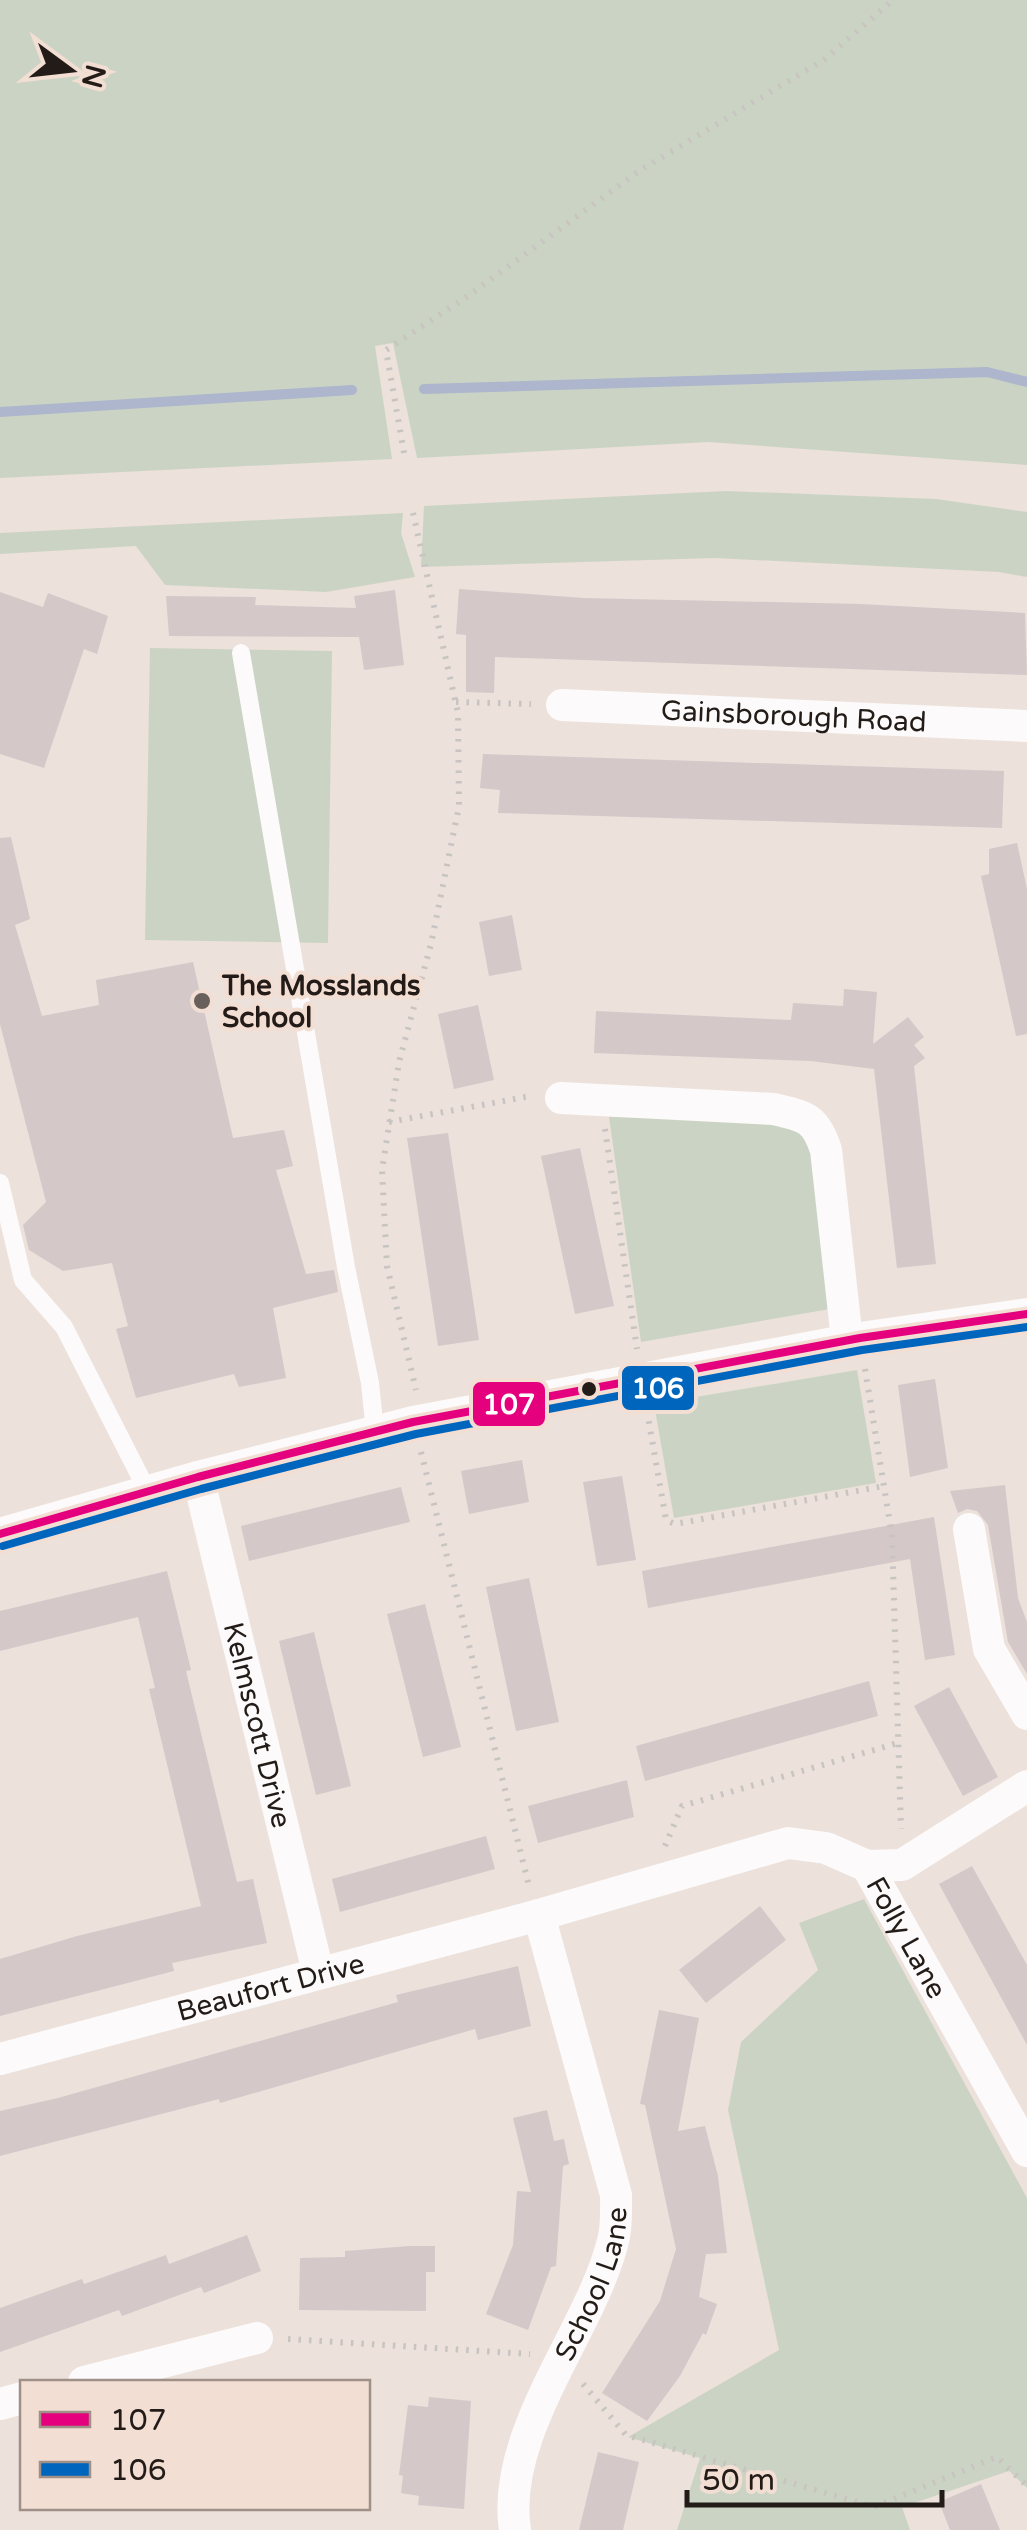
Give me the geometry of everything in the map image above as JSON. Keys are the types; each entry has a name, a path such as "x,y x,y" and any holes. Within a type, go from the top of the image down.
{"street":[{"name":"Gainsborough Road","path":"562,705 1027,726"},
{"path":"562,1098 774,1109 805,1116 818,1128 826,1150 854,1339"},
{"path":"0,1534 198,1477 418,1421 854,1339 1027,1314"},
{"name":"Kelmscott Drive","path":"198,1477 318,1972"},
{"path":"969,1529 989,1648 1027,1714"},
{"path":"867,1866 902,1865 1027,1786"},
{"name":"Folly Lane","path":"539,1915 788,1843 826,1848 867,1866 1027,2152"},
{"name":"Beaufort Drive","path":"0,2059 539,1915"},
{"name":"School Lane","path":"516,2530 519,2469 533,2422 614,2240 616,2195 539,1915"},
{"path":"92,2380 257,2338"}],"lane":[{"path":"241,653 346,1267 370,1384 375,1432"},
{"path":"0,1183 23,1280 64,1328 148,1492"}],"path":[{"path":"404,453 386,350 468,296 639,172 825,59 893,0"},
{"path":"414,513 456,702 458,806 431,944 399,1062 389,1122 382,1170 387,1266 418,1421 528,1885 539,1915"},
{"path":"456,702 562,705"},
{"path":"389,1122 540,1094 562,1098"},
{"path":"854,1339 892,1536 902,1865"},
{"path":"650,1882 682,1806 898,1743"},
{"path":"257,2338 562,2357 626,2435 874,2507 997,2457 1027,2486"}],"green space":[{"path":"0,0 1027,0 1027,465 708,442 417,458 393,343 375,346 392,459 0,478"},
{"path":"726,491 936,499 1027,512 1027,577 999,572 715,558 421,567 424,506"},
{"path":"403,513 401,533 415,577 326,592 165,585 136,546 0,554 0,533"},
{"path":"150,648 332,651 328,943 145,940"},
{"path":"609,1117 770,1119 802,1133 811,1150 830,1309 641,1342"},
{"path":"857,1370 876,1483 674,1518 654,1404"},
{"path":"864,1899 1027,2198 1027,2488 1009,2471 902,2507 910,2530 677,2530 700,2458 628,2437 779,2350 728,2110 741,2042 818,1970 799,1923"}],"building":[{"path":"459,589 584,598 861,604 1025,613 1027,675 495,657 494,693 466,692 466,635 456,634"},
{"path":"395,590 404,665 364,670 359,637 169,636 166,596 256,597 255,605 356,608 354,596"},
{"path":"0,592 43,607 48,593 108,616 97,654 84,649 44,768 0,754"},
{"path":"483,754 1004,771 1002,828 498,813 500,790 480,788"},
{"path":"11,837 30,919 15,925 42,1016 99,1005 96,980 193,962 233,1138 284,1130 293,1166 276,1170 306,1274 334,1270 338,1292 273,1308 286,1378 239,1387 234,1374 136,1398 116,1329 128,1326 112,1263 63,1271 29,1250 23,1225 46,1202 0,1024 0,838"},
{"path":"1017,843 1027,889 1027,1034 1016,1036 981,876 989,874 989,849"},
{"path":"512,915 522,970 489,976 479,922"},
{"path":"844,989 877,992 873,1044 908,1017 924,1037 914,1045 925,1058 914,1066 936,1264 897,1268 874,1069 811,1061 594,1053 596,1011 791,1020 793,1003 843,1006"},
{"path":"478,1005 494,1080 454,1089 438,1014"},
{"path":"448,1133 479,1340 438,1346 407,1138"},
{"path":"580,1148 614,1306 575,1314 541,1156"},
{"path":"935,1379 948,1468 910,1477 898,1385"},
{"path":"522,1460 529,1502 469,1514 461,1471"},
{"path":"622,1476 636,1560 597,1566 583,1482"},
{"path":"1005,1485 1018,1598 1027,1622 1027,1674 1008,1642 988,1525 977,1511 967,1509 958,1513 950,1491"},
{"path":"401,1487 410,1522 249,1561 241,1526"},
{"path":"934,1517 955,1655 925,1660 910,1559 648,1608 642,1571"},
{"path":"167,1571 191,1670 186,1671 237,1882 253,1879 267,1943 172,1963 174,1971 0,2016 0,1959 201,1906 149,1689 155,1688 138,1617 0,1651 0,1611"},
{"path":"529,1578 559,1722 516,1731 486,1587"},
{"path":"425,1604 461,1747 423,1757 387,1614"},
{"path":"314,1632 351,1786 316,1795 279,1641"},
{"path":"869,1681 878,1716 645,1781 636,1746"},
{"path":"949,1687 998,1777 963,1796 914,1706"},
{"path":"627,1780 634,1817 538,1843 528,1806"},
{"path":"486,1836 495,1869 340,1912 332,1879"},
{"path":"972,1866 1027,1965 1027,2045 939,1884"},
{"path":"760,1906 786,1940 706,2003 679,1970"},
{"path":"518,1966 531,2026 478,2040 475,2029 220,2103 219,2099 0,2156 0,2111 398,2002 396,1995"},
{"path":"659,2010 699,2018 678,2131 705,2126 718,2176 727,2253 706,2254 699,2297 717,2304 706,2335 703,2333 680,2376 647,2421 602,2393 660,2301 676,2249 645,2105 640,2104"},
{"path":"547,2110 554,2141 564,2139 569,2164 563,2166 556,2266 551,2267 528,2330 486,2314 513,2245 517,2191 531,2192 513,2118"},
{"path":"247,2235 261,2271 204,2293 201,2287 122,2316 119,2310 0,2352 0,2308 166,2255 169,2264"},
{"path":"435,2246 435,2272 426,2272 426,2311 299,2310 300,2258 345,2257 345,2251"},
{"path":"429,2397 471,2401 464,2509 418,2505 419,2496 401,2493 403,2476 399,2475 408,2405 428,2407"},
{"path":"598,2452 639,2462 623,2530 579,2530"},
{"path":"981,2484 1000,2530 950,2530 939,2502"}],"waterway":[{"path":"424,389 987,372 1027,382"},
{"path":"0,412 352,390"}],"transit line":[{"name":"107","path":"0,1534 198,1477 413,1422 860,1338 1027,1314"},
{"name":"106","path":"3,1546 201,1489 416,1434 862,1350 1027,1327"}],"place":[{"name":"The Mosslands School","path":"202,1001"}]}
